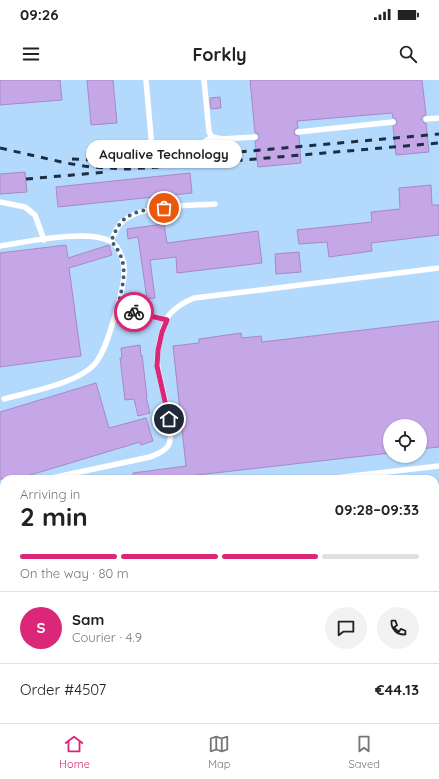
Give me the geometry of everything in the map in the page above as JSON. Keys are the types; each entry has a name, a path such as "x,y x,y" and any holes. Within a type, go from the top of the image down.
{"lane":[{"path":"146,80 152,148 157,150 189,147 201,144 212,137 222,139 255,137"},
{"path":"204,80 209,132 212,137"},
{"path":"426,119 439,118"},
{"path":"298,132 393,122"},
{"path":"0,202 25,207 35,215 44,240"},
{"path":"111,241 120,223 131,214 151,209 215,204"},
{"path":"0,246 71,236 93,236 111,241 119,250 123,262 123,281 117,310 105,346 96,362 88,371 73,380 4,398"},
{"path":"66,475 150,457 163,451 169,445 171,435 169,419 157,366 158,350 162,332 167,320 179,305 194,298 439,268"},
{"path":"117,310 144,314 167,320"},
{"path":"361,475 439,466"}],"shaded area":[{"path":"0,80 439,80 439,475 0,475"}],"building":[{"path":"0,80 60,80 62,100 0,105"},
{"path":"87,80 113,80 117,123 91,125"},
{"path":"250,80 422,80 426,115 422,117 422,120 426,123 429,152 396,155 393,126 396,125 397,122 396,119 393,118 392,113 297,121 298,128 295,129 294,132 295,135 299,136 301,163 258,167 255,141 259,139 259,136 255,133"},
{"path":"220,97 221,108 211,109 210,98"},
{"path":"25,172 27,192 0,194 0,174"},
{"path":"190,173 192,193 58,207 56,187"},
{"path":"431,185 432,205 439,205 439,235 371,243 372,251 329,257 327,242 299,244 297,230 372,222 371,212 400,209 399,188"},
{"path":"164,224 167,243 258,231 262,263 177,273 176,257 150,260 155,298 147,299 138,237 128,239 127,229"},
{"path":"66,245 68,258 109,245 112,255 69,268 81,356 0,367 0,253"},
{"path":"299,252 301,272 276,274 275,254"},
{"path":"439,321 439,447 427,448 427,419 383,419 383,454 197,475 133,475 133,473 186,466 173,346 199,343 199,339 241,333 242,338 261,336 262,342"},
{"path":"140,345 146,397 150,413 138,416 134,399 125,400 120,358 122,358 121,348"},
{"path":"96,383 109,428 146,418 153,441 141,445 140,442 30,475 0,475 0,412"}],"railway":[{"path":"72,159 115,161 162,159 439,134"},
{"path":"0,148 90,167 128,169 439,143"},
{"path":"26,179 107,172"}],"way so far":[{"path":"134,312 117,310 123,281 123,262 119,250 111,241 120,223 131,214 151,209 164,208"}],"place":[{"name":"Aqualive Technology","path":"164,208"}],"route":[{"path":"134,312 167,320 162,332 158,350 157,366 169,419"}]}
